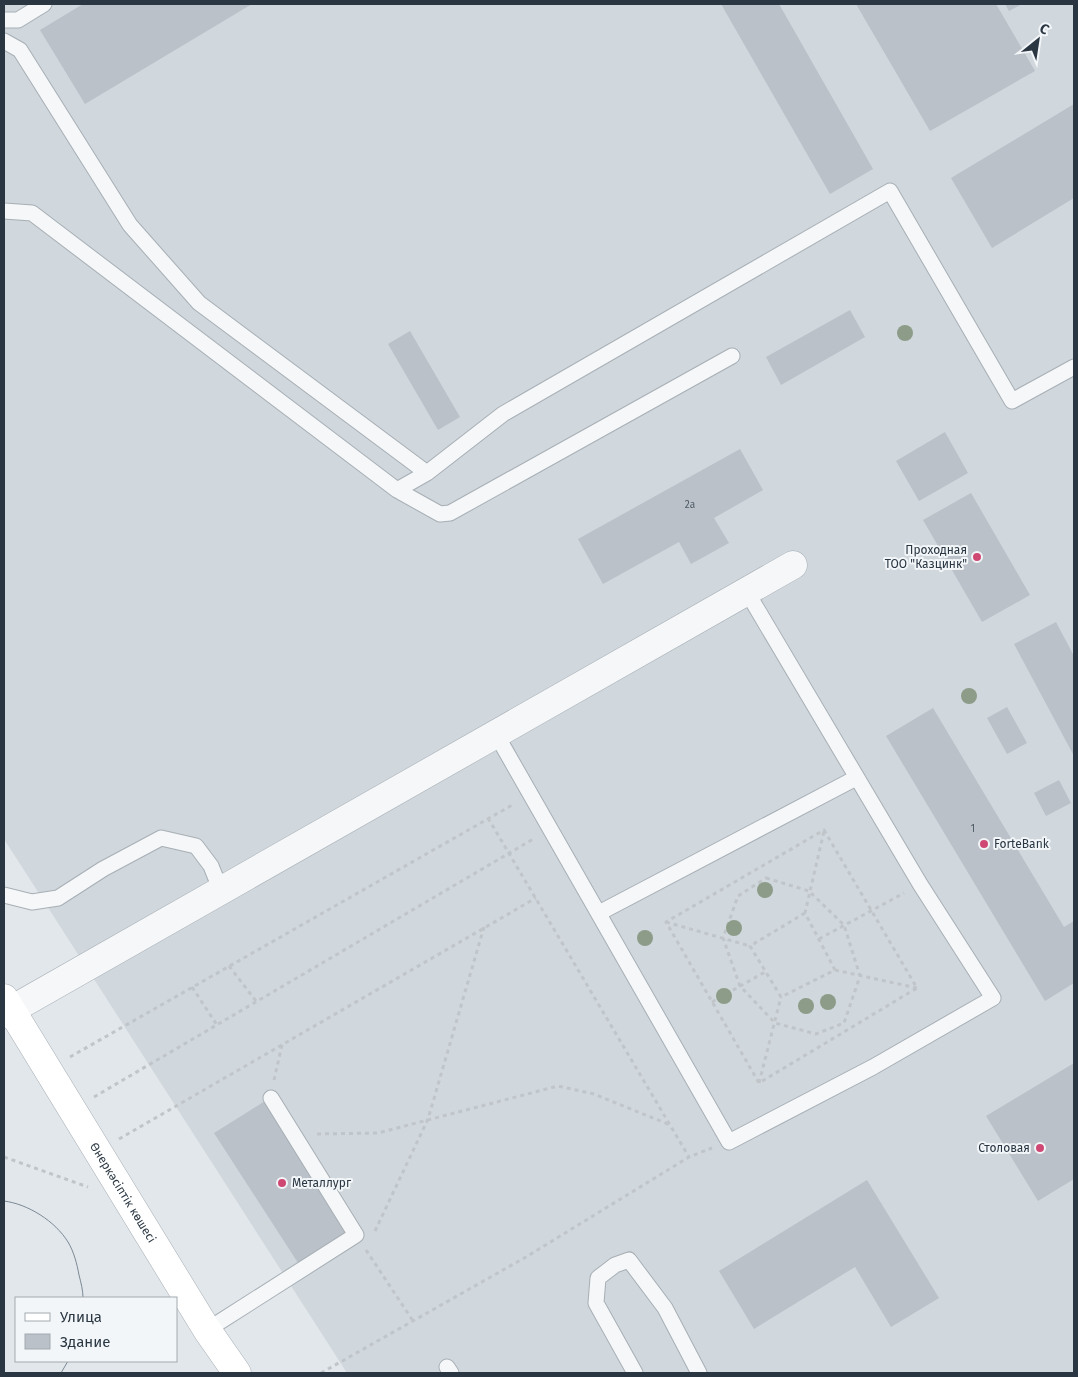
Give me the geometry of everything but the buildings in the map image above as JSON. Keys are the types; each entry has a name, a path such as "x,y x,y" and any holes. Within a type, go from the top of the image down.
{"main road":[{"name":"Өнеркәсіптік көшесі","path":"6,1007 48,1069 207,1330 237,1373"}],"street":[{"path":"6,1007 221,891 793,565"}],"lane":[{"path":"4,20 18,20 44,4"},
{"path":"4,40 20,50 130,225 199,303 427,473"},
{"path":"397,490 427,473 503,414 890,191 1012,401 1074,367"},
{"path":"4,211 32,213 397,490 440,514 450,513 732,356"},
{"path":"496,734 729,1142 873,1067 993,998 920,884 747,592"},
{"path":"599,913 856,778"},
{"path":"4,895 32,902 58,898 103,869 161,838 196,846 211,866 221,891"},
{"path":"207,1330 356,1235 271,1098"},
{"path":"635,1373 596,1302 598,1278 614,1265 629,1260 665,1308 699,1373"}],"path":[{"path":"48,1069 530,794"},
{"path":"488,818 689,1157"},
{"path":"72,1110 550,828"},
{"path":"824,830 805,914 835,970"},
{"path":"824,830 917,988"},
{"path":"666,922 824,830"},
{"path":"766,878 809,891 844,925 860,976 844,1024 816,1034 774,1023 740,986 723,938 738,896 766,878"},
{"path":"819,939 920,884"},
{"path":"98,1151 536,898"},
{"path":"750,946 805,914"},
{"path":"666,922 750,946 781,997 759,1083"},
{"path":"666,922 759,1083"},
{"path":"375,1232 428,1119 484,927"},
{"path":"229,966 256,1002"},
{"path":"781,997 835,970 917,988"},
{"path":"712,1002 765,972"},
{"path":"192,987 217,1025"},
{"path":"759,1083 917,988"},
{"path":"271,1098 282,1044"},
{"path":"294,1134 378,1133 558,1086 594,1094 670,1125"},
{"path":"321,1373 526,1257 689,1157 729,1142"},
{"path":"4,1157 129,1201"},
{"path":"356,1235 413,1321"}],"shaded area":[{"path":"4,4 1074,4 1074,1373 347,1373 4,839"}],"tram line":[{"path":"4,1201 22,1206 40,1215 63,1234 75,1258 83,1297"},
{"path":"61,1373 67,1362"}],"place":[{"name":"Проходная ТОО \"Казцинк\"","path":"977,557"},
{"name":"ForteBank","path":"984,844"},
{"name":"Столовая","path":"1040,1148"},
{"name":"Металлург","path":"282,1183"}]}
